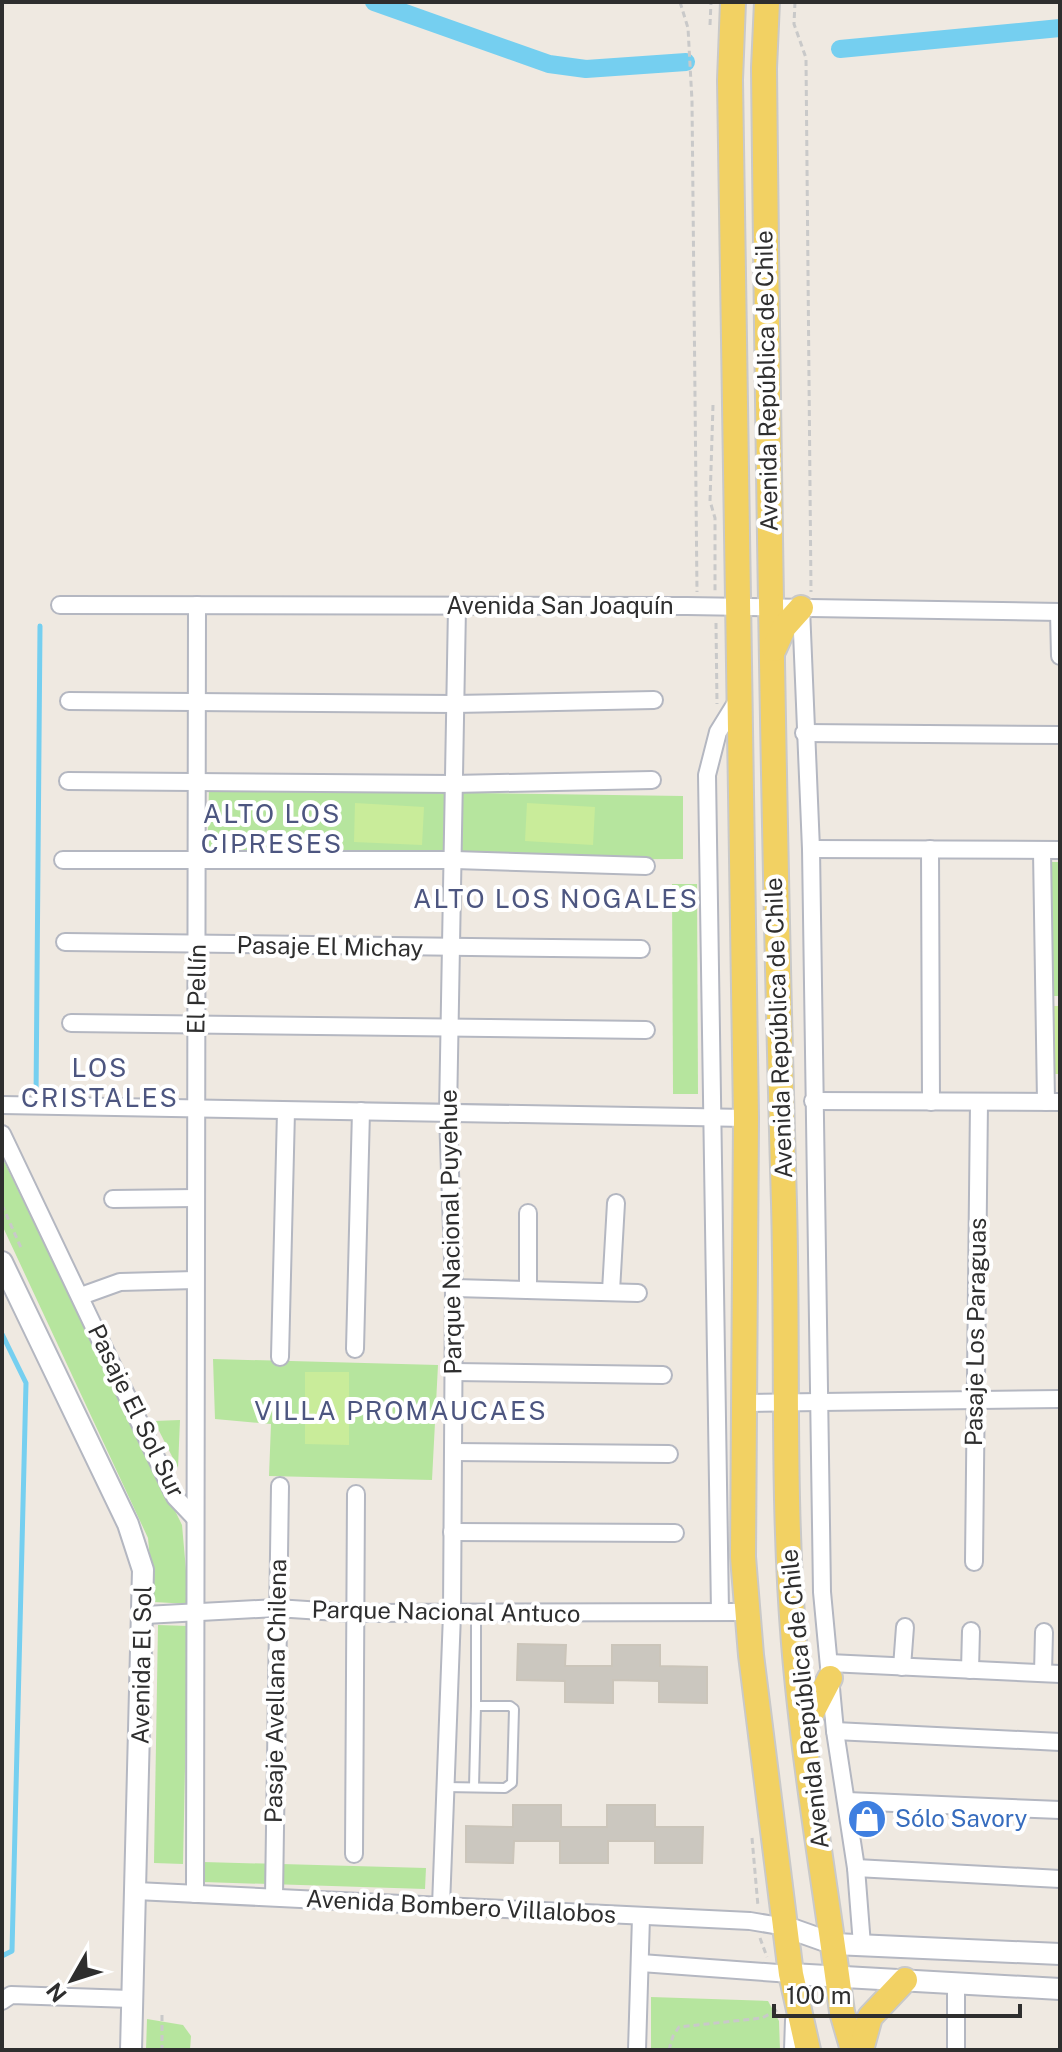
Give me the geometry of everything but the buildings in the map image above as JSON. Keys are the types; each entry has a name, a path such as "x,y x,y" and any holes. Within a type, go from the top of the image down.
{"main road":[{"name":"Avenida República de Chile","path":"733,2 730,80 746,1118 743,1557 791,1974 795,2003 808,2050"},
{"name":"Avenida República de Chile","path":"767,2 764,68 770,608 788,1548 804,1728 842,2012 853,2050"},
{"path":"771,659 784,627 805,608"},
{"path":"804,1728 830,1670"},
{"path":"861,2050 870,2017 905,1980"}],"street":[{"name":"Avenida San Joaquín","path":"60,605 697,606 1060,612"},
{"name":"El Pellín","path":"194,1517 199,783 197,605"},
{"name":"Parque Nacional Puyehue","path":"441,1906 452,1614 454,1288 448,1114 455,860 453,784 457,607"},
{"name":"Avenida República de Chile","path":"805,608 804,733 811,849 822,1592 835,1731 856,1868 862,1945"},
{"path":"1060,612 1060,656"},
{"path":"720,1612 707,775 718,732 740,697"},
{"path":"69,701 454,704 654,700"},
{"path":"804,733 1060,735"},
{"path":"68,781 453,784 652,780"},
{"path":"811,849 1060,850"},
{"path":"930,849 931,1102"},
{"path":"813,1101 1053,1102 1042,851"},
{"path":"63,860 455,860 646,866"},
{"name":"Pasaje El Michay","path":"65,942 641,949"},
{"path":"71,1023 646,1030"},
{"name":"Pasaje Los Paraguas","path":"974,1562 979,1102"},
{"path":"2,1105 746,1118"},
{"path":"280,1357 286,1111"},
{"path":"355,1349 361,1111"},
{"name":"Pasaje El Sol Sur","path":"2,1134 175,1497 194,1517 195,1894"},
{"path":"113,1199 196,1198"},
{"path":"611,1291 616,1203"},
{"path":"528,1213 528,1290"},
{"name":"Avenida El Sol","path":"2,1262 135,1541 143,1570 145,1615 131,2050"},
{"path":"81,1296 120,1282 195,1280"},
{"path":"454,1288 638,1293"},
{"path":"454,1372 663,1375"},
{"path":"746,1403 1060,1399"},
{"path":"453,1452 669,1454"},
{"name":"Pasaje Avellana Chilena","path":"274,1897 280,1486"},
{"path":"354,1854 356,1494"},
{"path":"452,1532 675,1533"},
{"name":"Parque Nacional Antuco","path":"145,1615 196,1615 276,1608 452,1614 688,1615 747,1612"},
{"path":"902,1667 905,1627"},
{"path":"970,1670 971,1631"},
{"path":"1043,1673 1044,1632"},
{"path":"830,1670 902,1667 1060,1674"},
{"path":"835,1731 1060,1742"},
{"path":"847,1801 1060,1810"},
{"path":"856,1868 1060,1879"},
{"name":"Avenida Bombero Villalobos","path":"136,1891 750,1921 786,1927"},
{"path":"637,2050 641,1917"},
{"path":"786,1927 834,1944 1060,1954"},
{"path":"641,1963 1060,1989"},
{"path":"956,1983 956,2050"},
{"path":"2,2001 11,1995 131,1999"},
{"path":"793,2050 795,2003"}],"lane":[{"path":"474,1787 476,1613"},
{"path":"445,1787 510,1787 514,1714 510,1706 476,1706"}],"path":[{"path":"680,2 688,28 692,101 697,606"},
{"path":"795,2 794,24 806,58 805,608"},
{"path":"2,1205 22,1250"},
{"path":"162,2015 162,2050"}],"green space":[{"path":"209,789 683,796 683,859 207,861"},
{"path":"355,803 424,807 422,845 354,842"},
{"path":"527,803 595,807 593,845 525,841"},
{"path":"1046,862 1060,862 1060,996 1051,996"},
{"path":"672,884 697,884 698,1094 673,1094"},
{"path":"1050,1006 1060,1006 1060,1074 1051,1074"},
{"path":"2,1157 182,1525 189,1604 154,1602 148,1538 2,1225"},
{"path":"213,1359 438,1365 432,1480 269,1476 271,1424 215,1419"},
{"path":"305,1372 349,1372 349,1445 305,1444"},
{"path":"180,1420 178,1468 154,1421"},
{"path":"158,1625 188,1626 183,1864 154,1863"},
{"path":"203,1862 426,1868 425,1889 203,1882"},
{"path":"651,1997 768,2001 779,2021 780,2050 651,2050"},
{"path":"147,2019 183,2025 191,2036 190,2050 146,2050"}],"waterway":[{"path":"374,2 549,64 586,69 686,62"},
{"path":"840,49 1060,28"},
{"path":"36,1099 40,626"},
{"path":"2,1334 26,1383 12,1951 2,1956"}],"place":[{"name":"Sólo Savory","path":"867,1819"}],"district":[{"name":"ALTO LOS CIPRESES","path":"272,829"},
{"name":"ALTO LOS NOGALES","path":"556,899"},
{"name":"LOS CRISTALES","path":"100,1083"},
{"name":"VILLA PROMAUCAES","path":"401,1411"}]}
